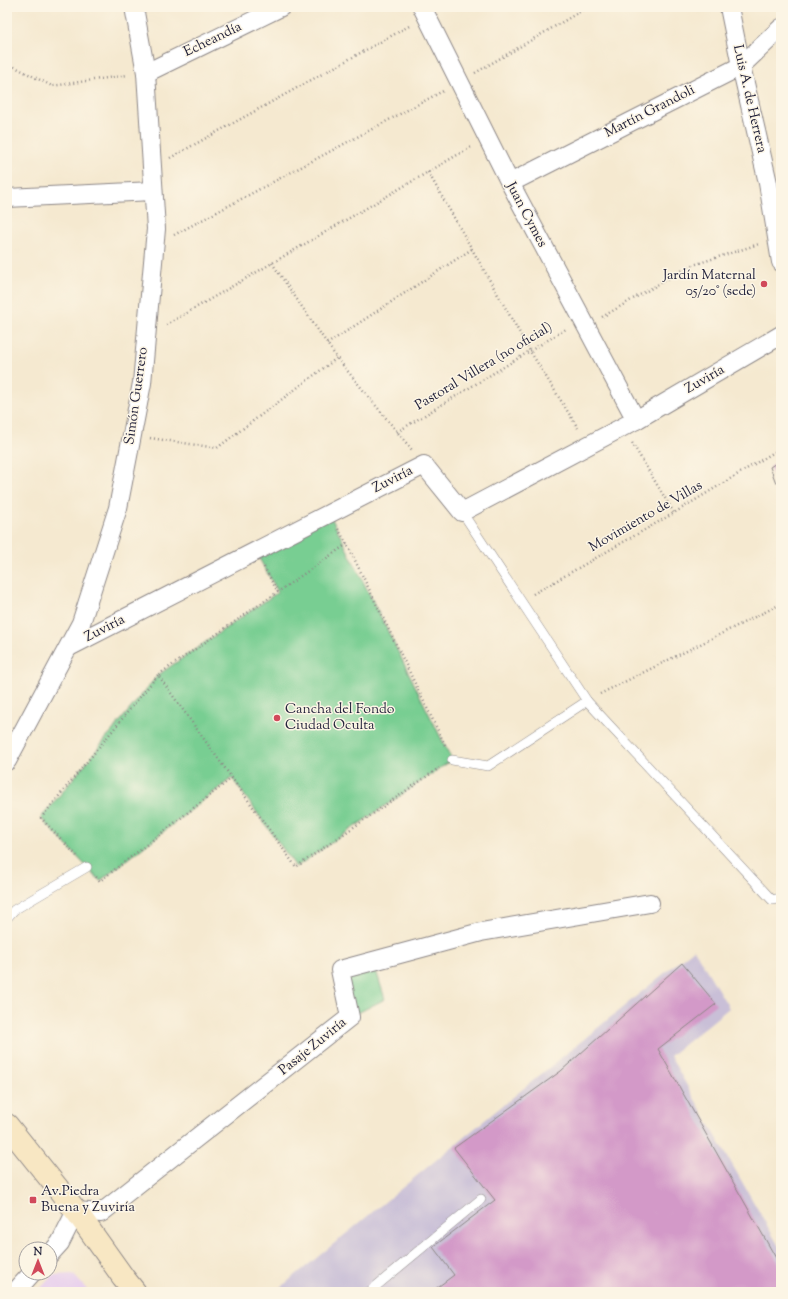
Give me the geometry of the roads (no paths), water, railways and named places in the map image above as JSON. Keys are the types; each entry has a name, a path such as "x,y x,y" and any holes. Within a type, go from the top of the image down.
{"main road":[{"path":"7,1125 76,1211 135,1292"}],"street":[{"name":"Simón Guerrero","path":"7,761 81,623 118,508 142,383 156,229 146,73 134,7"},
{"name":"Echeandía","path":"146,73 281,7"},
{"name":"Luis A. de Herrera","path":"729,7 768,183 781,262"},
{"name":"Juan Cymes","path":"425,12 510,183 584,323 629,424"},
{"name":"Martín Grandoli","path":"510,183 741,66 781,28"},
{"path":"768,183 781,197"},
{"path":"7,198 154,191"},
{"name":"Zuviría","path":"69,647 424,465 462,512 629,424 781,335"},
{"name":"Pasaje Zuviría","path":"76,1211 101,1213 350,1017 340,970 481,932 650,904"},
{"path":"58,1245 76,1211"},
{"path":"15,1292 25,1281"}],"lane":[{"path":"462,512 587,701 772,900 781,898"},
{"path":"452,760 488,766 587,701"},
{"path":"7,918 14,910 87,867"},
{"path":"370,1292 481,1199"}],"place":[{"name":"Jardín Maternal 05/20° (sede)","path":"764,284"},
{"name":"Cancha del Fondo Ciudad Oculta","path":"277,718"},
{"name":"Av.Piedra Buena y Zuviría","path":"33,1200"}]}
